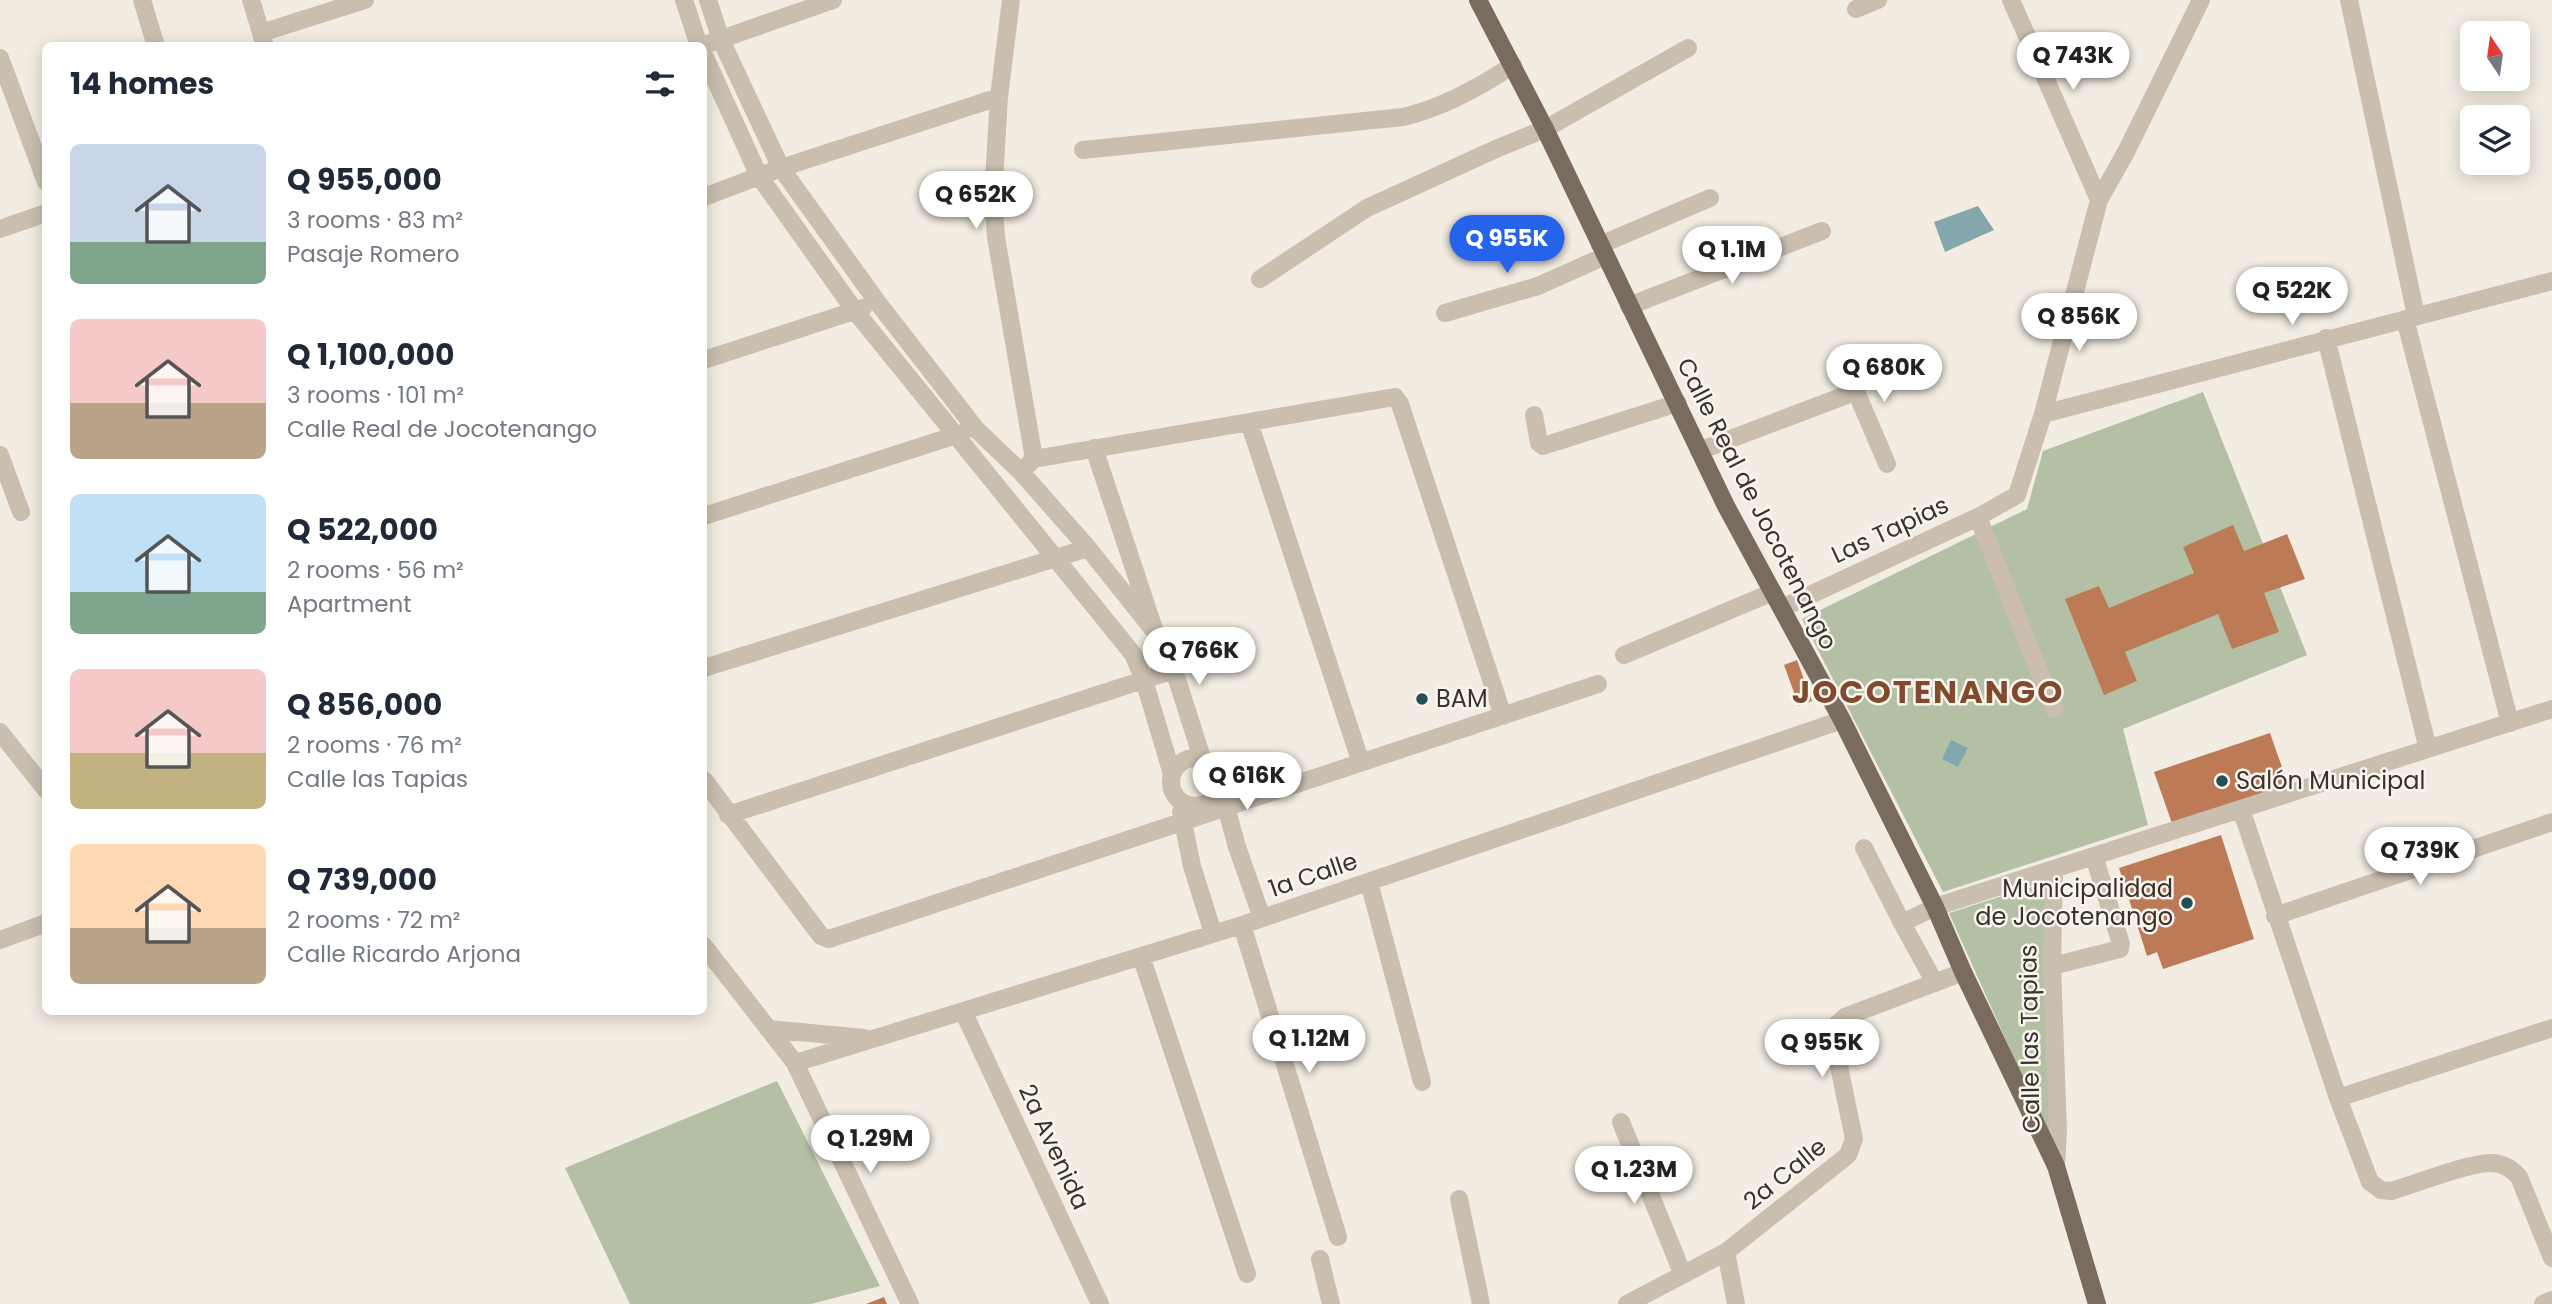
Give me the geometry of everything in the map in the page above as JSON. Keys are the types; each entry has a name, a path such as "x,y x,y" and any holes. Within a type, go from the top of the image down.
{"main road":[{"name":"Calle Real de Jocotenango","path":"1478,0 1545,129 1699,451 1842,720 1935,907 1963,972 2056,1166 2096,1298"}],"street":[{"path":"142,0 155,42"},
{"path":"251,0 263,39 365,0"},
{"path":"684,0 707,42"},
{"path":"708,0 708,44 781,169 878,303 976,429 1027,465 1155,632"},
{"path":"708,44 833,0"},
{"path":"1011,0 999,97 993,197 1027,465"},
{"path":"1856,9 1878,0"},
{"path":"2011,0 2099,200"},
{"path":"2201,0 2126,152 2099,200 2043,414 2552,281"},
{"path":"2349,0 2411,317 2510,723"},
{"path":"1260,279 1367,208 1545,129 1688,48"},
{"path":"0,58 42,171"},
{"path":"707,62 759,176 855,311 1133,653 1144,680 1172,774 1172,789 1179,801 1192,866 1213,933"},
{"path":"1083,150 1403,117 1481,86 1513,65"},
{"path":"707,196 759,176 999,97"},
{"path":"1445,313 1538,286 1710,198"},
{"path":"0,229 42,214"},
{"path":"1629,306 1822,231"},
{"path":"707,359 878,303"},
{"path":"2326,338 2428,749"},
{"path":"1843,361 1888,464"},
{"path":"1699,451 1857,391"},
{"path":"1027,465 1094,448 1395,397 1503,716"},
{"path":"1534,415 1539,443 1543,446 1678,403"},
{"name":"Las Tapias","path":"1782,608 1978,517 2017,495 2043,414"},
{"path":"1249,422 1361,762"},
{"path":"707,515 976,429"},
{"path":"1094,448 1155,632 1174,670 1202,758"},
{"path":"0,455 21,513"},
{"path":"1978,517 2054,709"},
{"path":"707,667 1088,548"},
{"path":"1624,655 1773,592"},
{"path":"728,815 1174,670"},
{"path":"707,784 821,936 830,939 1598,684"},
{"path":"1902,923 1935,907 2552,709"},
{"name":"1a Calle","path":"795,1063 1242,925 1842,720"},
{"path":"0,733 42,785"},
{"path":"1172,774 1175,768 1187,759 1202,758 1218,772 1226,807 1262,918"},
{"path":"1179,801 1193,806 1207,804 1220,786"},
{"path":"2241,809 2275,916 2370,1182 2375,1187 2391,1191 2482,1164 2504,1165 2518,1177 2552,1258"},
{"path":"2275,916 2552,822"},
{"path":"1864,848 1935,983"},
{"path":"2052,966 2120,949 2121,944 2094,856"},
{"name":"Calle las Tapias","path":"2054,869 2052,966 2058,1131 2056,1166"},
{"path":"1369,882 1422,1082"},
{"path":"0,940 42,924"},
{"path":"1242,925 1338,1237"},
{"path":"707,950 795,1063 910,1304"},
{"path":"1141,956 1247,1274"},
{"name":"2a Calle","path":"1628,1304 1727,1252 1848,1155 1854,1139 1833,1037 1837,1024 1846,1017 1963,972"},
{"name":"2a Avenida","path":"963,1011 1100,1304"},
{"path":"2338,1098 2552,1028"},
{"path":"768,1029 871,1039"},
{"path":"1621,1122 1683,1275"},
{"path":"1458,1199 1481,1304"},
{"path":"1727,1252 1736,1304"},
{"path":"1320,1259 1331,1304"},
{"path":"2543,1304 2552,1300"}],"green space":[{"path":"2203,392 2307,655 2123,729 2148,825 1943,892 1802,619 2027,509 2043,451"},
{"path":"2047,882 2051,1141 1949,913"},
{"path":"777,1081 880,1286 811,1304 630,1304 565,1168"}],"water":[{"path":"1978,206 1994,230 1945,252 1934,222"},
{"path":"1951,740 1968,748 1958,767 1942,759"}],"building":[{"path":"2233,525 2244,551 2287,534 2305,579 2264,593 2279,632 2232,649 2218,614 2125,652 2137,681 2104,695 2065,599 2099,586 2109,608 2194,573 2183,547"},
{"path":"1797,660 1812,701 1799,706 1784,665"},
{"name":"Salón Municipal","path":"2270,733 2290,790 2174,829 2154,772"},
{"name":"Municipalidad de Jocotenango","path":"2221,835 2254,939 2163,969 2157,952 2147,956 2119,868"},
{"path":"884,1297 887,1304 866,1304"}],"place":[{"name":"BAM","path":"1422,699"},
{"name":"Salón Municipal","path":"2222,781"},
{"name":"Municipalidad de Jocotenango","path":"2187,903"}],"district":[{"name":"JOCOTENANGO","path":"1928,692"}]}
